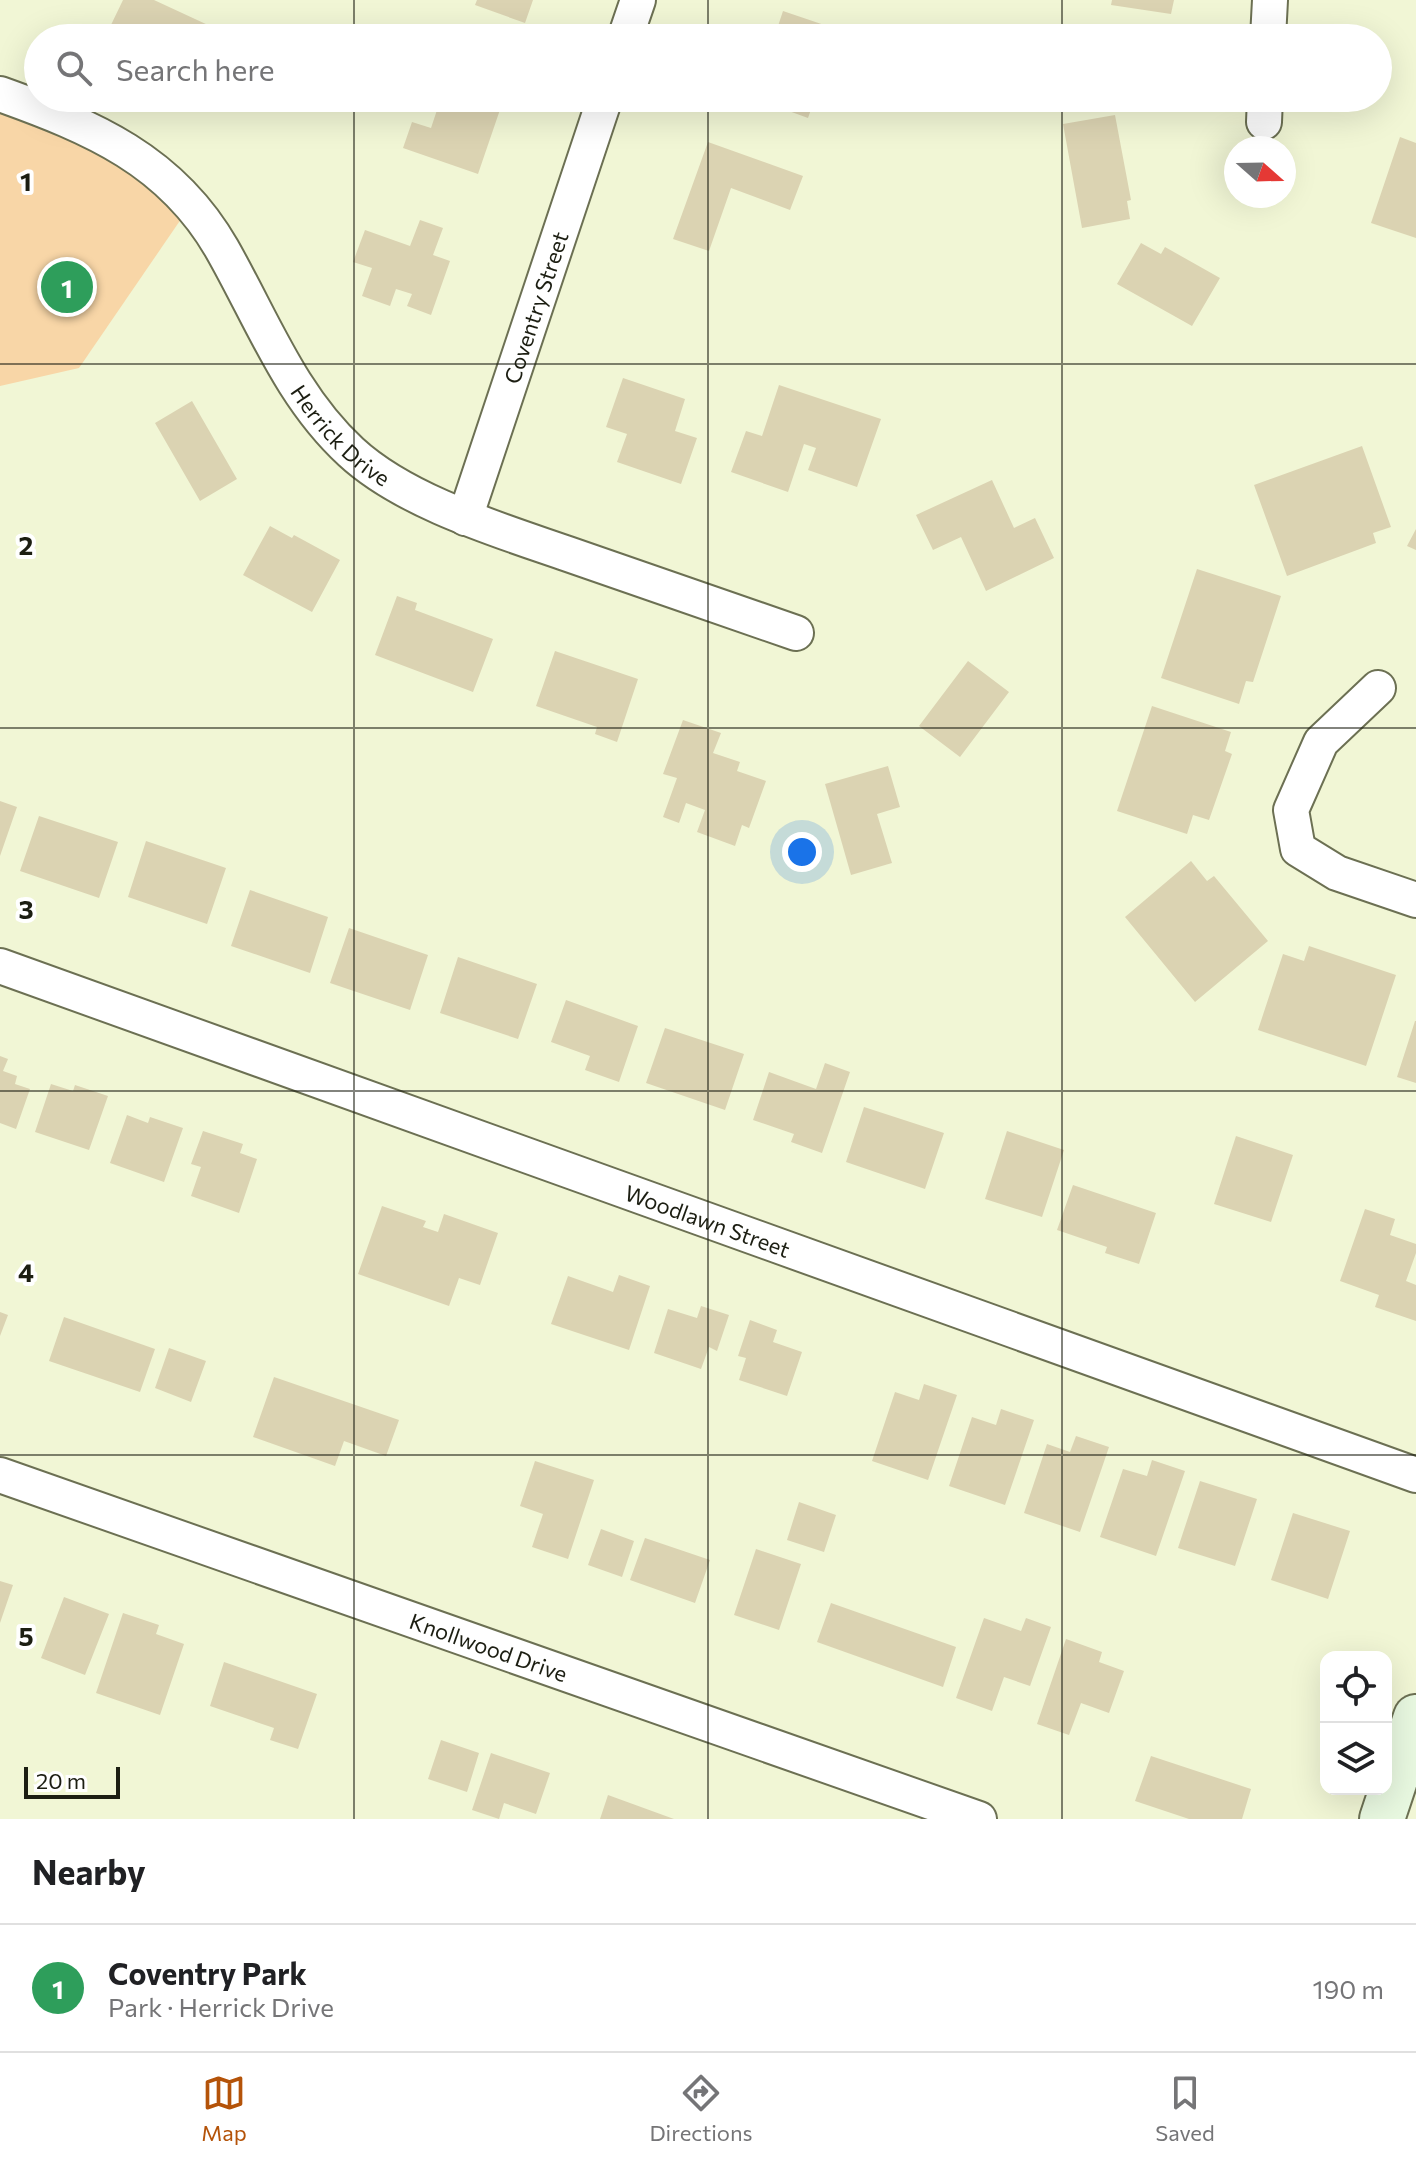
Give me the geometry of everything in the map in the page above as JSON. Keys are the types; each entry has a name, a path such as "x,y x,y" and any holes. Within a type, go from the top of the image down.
{"main road":[{"path":"1382,1819 1416,1717"}],"street":[{"path":"630,24 638,0"},
{"path":"1269,24 1270,0"},
{"name":"Herrick Drive","path":"0,94 24,103"},
{"name":"Herrick Drive","path":"47,112 89,128 119,145 151,167 180,193 221,247 286,371 313,412 351,452 380,475 465,518 796,633"},
{"name":"Coventry Street","path":"465,518 600,112"},
{"path":"1378,688 1321,742 1291,810 1298,849 1337,873 1416,900"},
{"name":"Woodlawn Street","path":"0,966 1416,1475"},
{"name":"Knollwood Drive","path":"0,1475 979,1819"}],"shaded area":[{"path":"0,100 24,109 24,112 64,124 190,206 79,368 0,386"}],"building":[{"path":"123,0 154,0 206,24 111,24"},
{"path":"477,0 533,0 525,23 475,5"},
{"path":"1112,0 1174,0 1171,14 1111,5"},
{"path":"783,11 821,24 779,24"},
{"path":"436,112 499,112 478,174 403,148 412,122 431,128"},
{"path":"792,112 810,112 808,118"},
{"path":"1115,115 1131,200 1127,201 1130,219 1082,228 1063,124"},
{"path":"1400,137 1416,143 1416,238 1371,223"},
{"path":"708,142 803,176 790,210 731,188 709,251 673,239"},
{"path":"420,220 443,228 433,255 450,261 431,315 407,306 412,294 396,289 390,306 362,296 372,268 353,262 365,230 410,246"},
{"path":"1141,243 1161,254 1165,247 1220,278 1192,326 1117,284"},
{"path":"623,378 685,399 675,431 697,438 681,484 617,462 627,434 606,427"},
{"path":"779,385 881,419 857,487 808,470 816,448 804,444 788,492 731,472 746,431 762,436"},
{"path":"192,401 237,479 200,501 155,423"},
{"path":"1362,446 1391,527 1373,533 1376,543 1287,576 1254,485"},
{"path":"992,480 1014,528 1035,518 1054,558 986,591 961,537 933,550 916,515"},
{"path":"270,526 340,560 312,612 243,575"},
{"path":"1416,529 1416,550 1407,546"},
{"path":"1197,569 1281,596 1253,682 1246,681 1239,704 1161,678"},
{"path":"397,596 417,603 415,610 493,639 473,692 375,655"},
{"path":"555,651 638,679 617,742 595,734 597,727 536,706"},
{"path":"968,661 1009,692 960,757 919,726"},
{"path":"1152,706 1231,732 1225,751 1232,754 1209,820 1193,815 1187,834 1117,811"},
{"path":"683,720 721,733 713,753 740,762 737,771 766,781 749,828 742,825 735,846 697,832 705,810 686,803 679,823 663,817 677,778 663,774"},
{"path":"888,766 900,807 877,814 892,863 851,875 825,784"},
{"path":"0,801 17,807 0,856"},
{"path":"39,816 118,842 99,898 20,871"},
{"path":"146,841 226,868 207,924 128,897"},
{"path":"1191,861 1207,881 1214,876 1268,941 1195,1002 1125,917"},
{"path":"250,890 328,917 310,973 231,946"},
{"path":"349,928 428,955 410,1010 330,983"},
{"path":"1309,946 1396,975 1366,1066 1258,1030 1283,954 1304,961"},
{"path":"458,957 537,984 518,1039 440,1013"},
{"path":"566,1000 638,1026 619,1082 585,1070 590,1056 551,1042"},
{"path":"1416,1021 1416,1083 1397,1077"},
{"path":"665,1028 744,1054 725,1110 646,1083"},
{"path":"0,1056 8,1059 3,1071 17,1076 15,1084 30,1089 16,1129 0,1123"},
{"path":"825,1063 850,1072 822,1153 791,1142 794,1134 753,1120 769,1072 816,1089"},
{"path":"51,1084 73,1091 75,1085 108,1096 89,1150 35,1132"},
{"path":"864,1107 944,1133 925,1189 846,1162"},
{"path":"127,1115 148,1123 150,1117 183,1128 164,1182 110,1163"},
{"path":"203,1131 243,1144 240,1153 257,1159 239,1213 191,1196 201,1167 191,1164"},
{"path":"1007,1131 1064,1150 1042,1217 985,1199"},
{"path":"1236,1136 1293,1155 1271,1222 1214,1204"},
{"path":"1073,1185 1156,1213 1139,1264 1105,1253 1107,1247 1057,1230"},
{"path":"382,1206 426,1221 423,1227 438,1232 444,1214 498,1233 480,1285 459,1278 449,1306 358,1274"},
{"path":"1365,1209 1395,1219 1390,1235 1416,1244 1406,1281 1416,1285 1416,1321 1375,1307 1379,1295 1340,1281"},
{"path":"619,1275 650,1286 629,1350 551,1324 568,1276 613,1292"},
{"path":"701,1306 729,1315 717,1351 709,1347 701,1369 654,1353 668,1309 697,1318"},
{"path":"0,1312 8,1315 0,1336"},
{"path":"64,1317 155,1349 140,1392 49,1361"},
{"path":"750,1320 777,1330 773,1342 802,1352 787,1396 739,1380 746,1358 738,1356"},
{"path":"169,1348 206,1361 191,1402 155,1388"},
{"path":"274,1377 399,1420 386,1456 344,1441 335,1466 253,1437"},
{"path":"924,1384 957,1395 928,1480 872,1461 895,1392 919,1400"},
{"path":"1001,1409 1034,1420 1005,1505 949,1486 972,1417 996,1425"},
{"path":"1076,1436 1109,1447 1080,1532 1024,1513 1047,1444 1070,1452"},
{"path":"1152,1460 1185,1471 1156,1556 1100,1537 1123,1469 1147,1476"},
{"path":"535,1461 594,1480 568,1559 532,1547 543,1514 520,1506"},
{"path":"1200,1481 1257,1499 1235,1566 1178,1548"},
{"path":"799,1502 836,1515 824,1552 787,1540"},
{"path":"1293,1513 1350,1531 1328,1599 1271,1580"},
{"path":"601,1529 634,1541 622,1577 588,1565"},
{"path":"645,1538 710,1560 695,1603 630,1580"},
{"path":"756,1549 801,1564 779,1630 734,1615"},
{"path":"0,1581 13,1585 0,1623"},
{"path":"64,1597 109,1614 85,1675 41,1658"},
{"path":"831,1603 956,1647 943,1687 817,1642"},
{"path":"123,1613 159,1625 156,1634 184,1644 160,1715 96,1693"},
{"path":"984,1618 1021,1631 1026,1618 1051,1627 1030,1686 1004,1677 992,1711 956,1698"},
{"path":"1066,1639 1102,1652 1099,1662 1124,1671 1109,1713 1081,1703 1069,1735 1037,1724"},
{"path":"224,1662 317,1694 298,1749 270,1740 274,1728 210,1706"},
{"path":"441,1740 479,1753 467,1792 428,1779"},
{"path":"491,1753 550,1773 536,1814 504,1803 499,1819 472,1810"},
{"path":"1151,1756 1251,1789 1242,1819 1189,1819 1135,1801"},
{"path":"608,1795 674,1819 600,1819"}],"place":[{"name":"Coventry Park","path":"67,287"}]}
